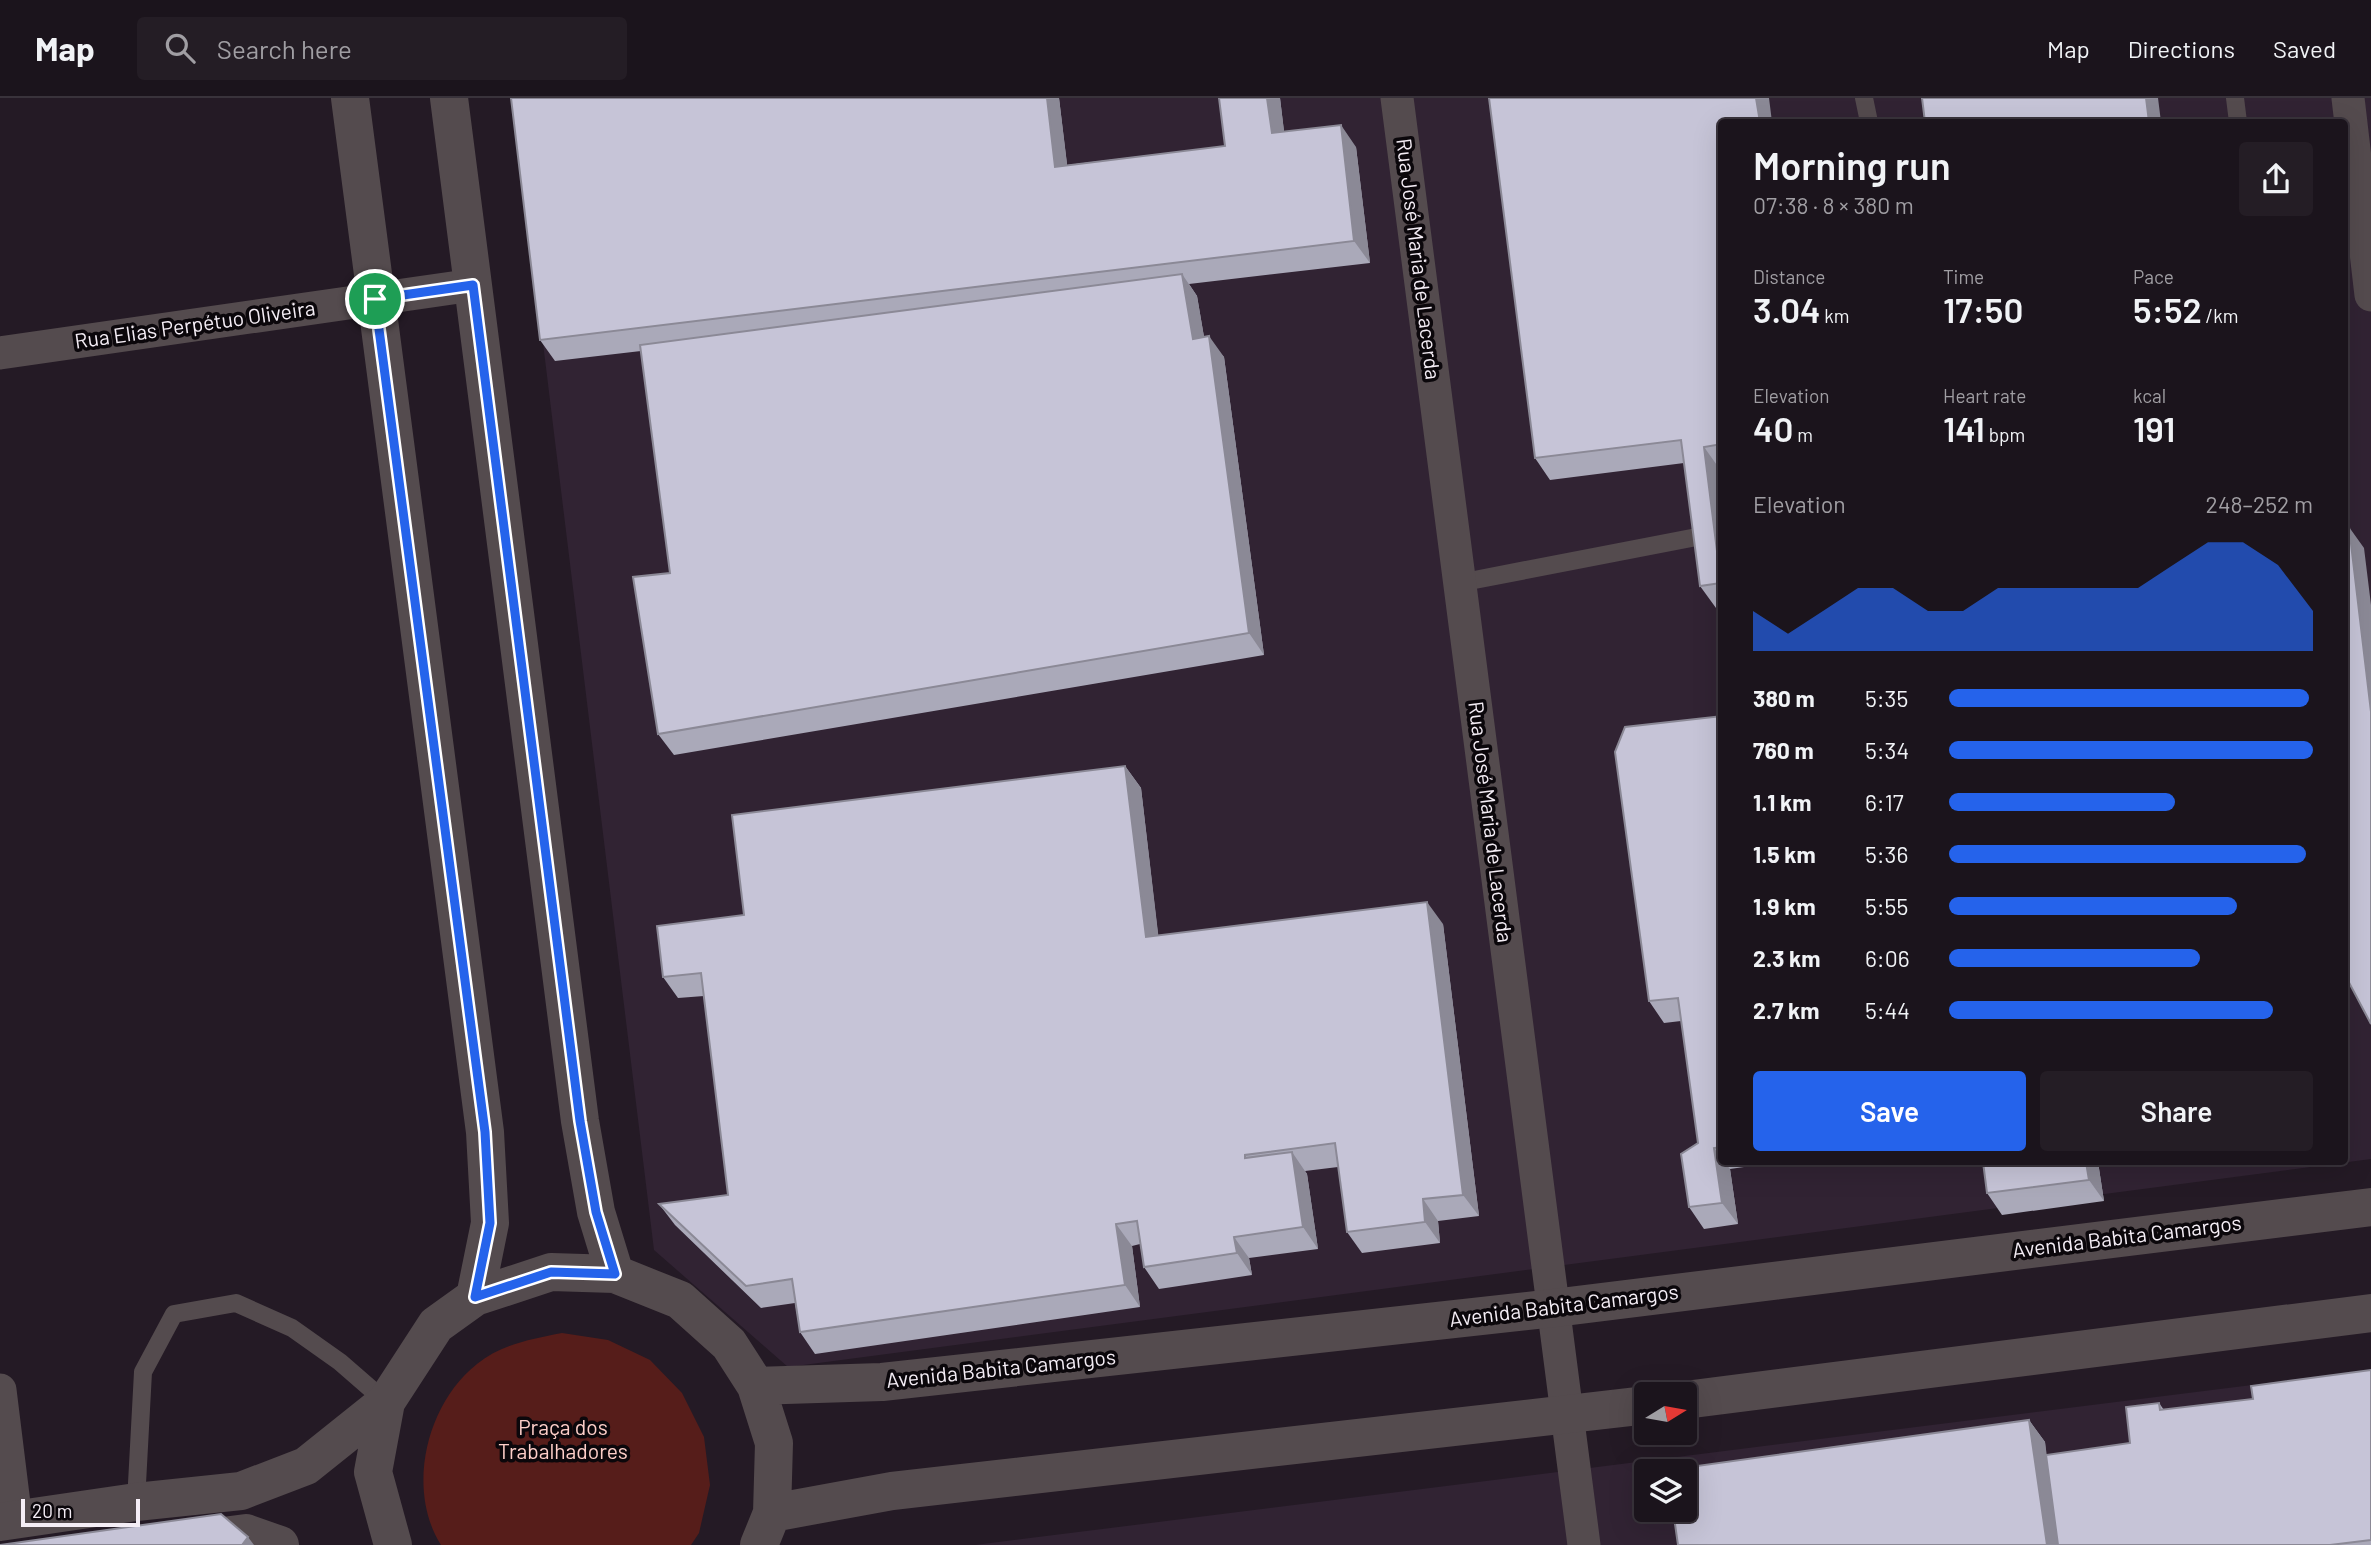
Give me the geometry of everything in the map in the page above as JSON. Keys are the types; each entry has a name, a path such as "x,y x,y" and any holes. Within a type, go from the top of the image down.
{"street":[{"path":"350,98 485,1132 490,1223 475,1297"},
{"path":"449,98 580,1121 596,1212 615,1274"},
{"name":"Rua José Maria de Lacerda","path":"1397,98 1584,1545"},
{"path":"2348,98 2371,295"},
{"name":"Rua Elias Perpétuo Oliveira","path":"0,353 473,285"},
{"name":"Avenida Babita Camargos","path":"756,1386 882,1382 1554,1308 2371,1207"},
{"path":"0,1390 8,1521 136,1502 241,1491 306,1466 386,1402 436,1325 475,1297 551,1272 615,1274 680,1300 729,1343 756,1386 774,1443 766,1529 892,1491 1634,1407"},
{"path":"1698,1398 2371,1313"},
{"path":"386,1402 373,1472 393,1545"},
{"path":"154,1545 246,1533 280,1545"}],"lane":[{"path":"1864,98 1868,119"},
{"path":"2235,98 2238,119"},
{"path":"1459,583 1707,535"},
{"path":"136,1502 143,1372 174,1314 236,1303 292,1328 340,1362 386,1402"}],"shaded area":[{"path":"513,98 2371,98 2371,1159 2348,1162 2348,119 1718,119 1718,1165 2325,1165 788,1367 654,1250"},
{"path":"2371,1370 2371,1545 975,1545 1634,1462 1634,1522 1697,1522 1697,1459 1661,1459"}],"green space":[{"name":"Praça dos Trabalhadores","path":"562,1333 608,1340 650,1360 682,1393 704,1437 710,1485 699,1533 691,1545 441,1545 430,1523 424,1474 434,1424 445,1401 459,1381 487,1357 518,1343"}],"building":[{"path":"511,98 1047,98 1055,167 1225,146 1219,98 1267,98 1272,133 1341,125 1354,241 540,340"},
{"path":"1489,98 1756,98 1760,119 1718,119 1718,445 1704,447 1718,559 1718,583 1700,586 1681,440 1535,458"},
{"path":"1922,98 2146,98 2149,119 1925,119"},
{"path":"1182,274 1193,339 1209,336 1249,633 658,734 633,577 670,573 640,345"},
{"path":"2348,527 2371,712 2371,1024 2348,981"},
{"path":"1718,716 1718,1148 1714,1148 1722,1203 1689,1207 1681,1154 1698,1143 1678,998 1649,1001 1615,752 1625,727"},
{"path":"1125,766 1146,937 1427,902 1463,1195 1423,1199 1425,1222 1347,1232 1335,1143 1245,1155 1245,1158 1292,1152 1303,1227 1234,1237 1237,1253 1144,1267 1137,1221 1116,1224 1125,1285 800,1332 792,1279 746,1286 659,1204 728,1195 701,973 663,977 657,926 744,915 732,815"},
{"path":"1983,1165 2086,1165 2089,1180 1987,1193"},
{"path":"2371,1370 2371,1540 2330,1545 2058,1545 2046,1455 2130,1443 2126,1407 2159,1403 2160,1410 2253,1399 2251,1386"},
{"path":"2029,1420 2047,1545 1678,1545 1675,1522 1697,1522 1697,1466"},
{"path":"221,1514 248,1537 242,1545 0,1545"}],"route":[{"path":"473,285 580,1121 596,1212 615,1274 551,1272 475,1297 490,1223 485,1132 375,299 473,285"}]}
